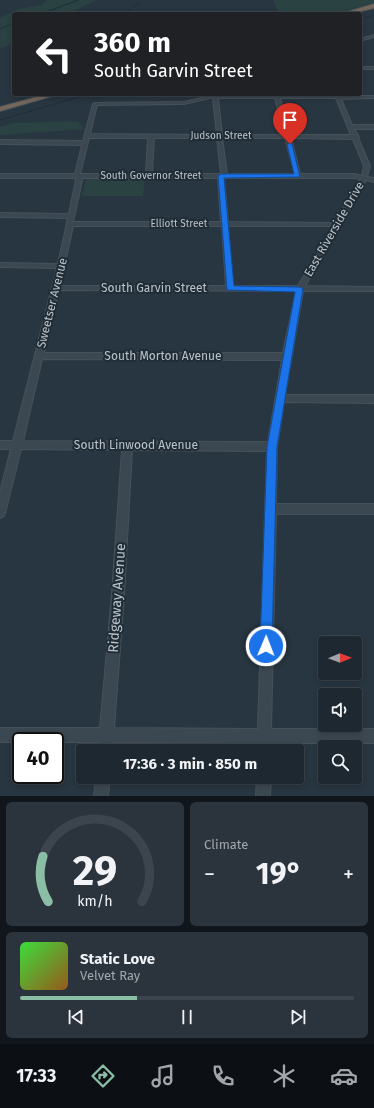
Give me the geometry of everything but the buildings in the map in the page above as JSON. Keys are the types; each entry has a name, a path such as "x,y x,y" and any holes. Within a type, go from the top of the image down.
{"highway":[{"path":"352,12 374,7"},
{"path":"358,12 374,7"},
{"path":"0,106 37,96"},
{"path":"0,109 49,96"}],"street":[{"path":"362,39 374,36"},
{"path":"362,68 374,68"},
{"name":"Sweetser Avenue","path":"0,513 61,266 79,180 77,176 94,105 96,103 187,102 206,96"},
{"path":"212,96 337,96 374,98"},
{"name":"East Riverside Drive","path":"264,744 272,447 287,357 300,289 335,225 364,178 368,166 337,96"},
{"path":"215,97 220,136 230,289"},
{"path":"277,97 298,176"},
{"path":"352,127 374,127"},
{"path":"149,176 151,136"},
{"name":"Judson Street","path":"0,142 86,140 151,136 356,137"},
{"name":"South Governor Street","path":"0,176 355,176 374,180"},
{"name":"Elliott Street","path":"0,216 71,220 335,225"},
{"path":"0,265 61,266"},
{"name":"South Garvin Street","path":"55,288 374,289"},
{"name":"South Morton Avenue","path":"39,356 287,357"},
{"path":"280,398 374,400"},
{"name":"South Linwood Avenue","path":"0,445 272,447"},
{"name":"Ridgeway Avenue","path":"106,744 118,594 127,445"},
{"path":"270,509 374,509"},
{"path":"0,735 374,736"},
{"path":"101,796 102,784"},
{"path":"263,796 264,784"}],"green space":[{"path":"47,0 96,0 72,12 12,12 18,9 42,5"},
{"path":"273,0 374,0 374,3 340,12 278,12"},
{"path":"12,12 12,43 0,49 0,18"},
{"path":"78,121 84,129 0,135 0,127 13,123"},
{"path":"145,178 143,196 82,196 86,179"}],"waterway":[{"path":"46,12 78,0"},
{"path":"127,12 140,2"},
{"path":"362,18 374,15"},
{"path":"0,29 12,24"},
{"path":"0,120 82,96"}],"route":[{"path":"266,646 272,447 300,289 230,289 221,176 298,176 290,144"}]}
